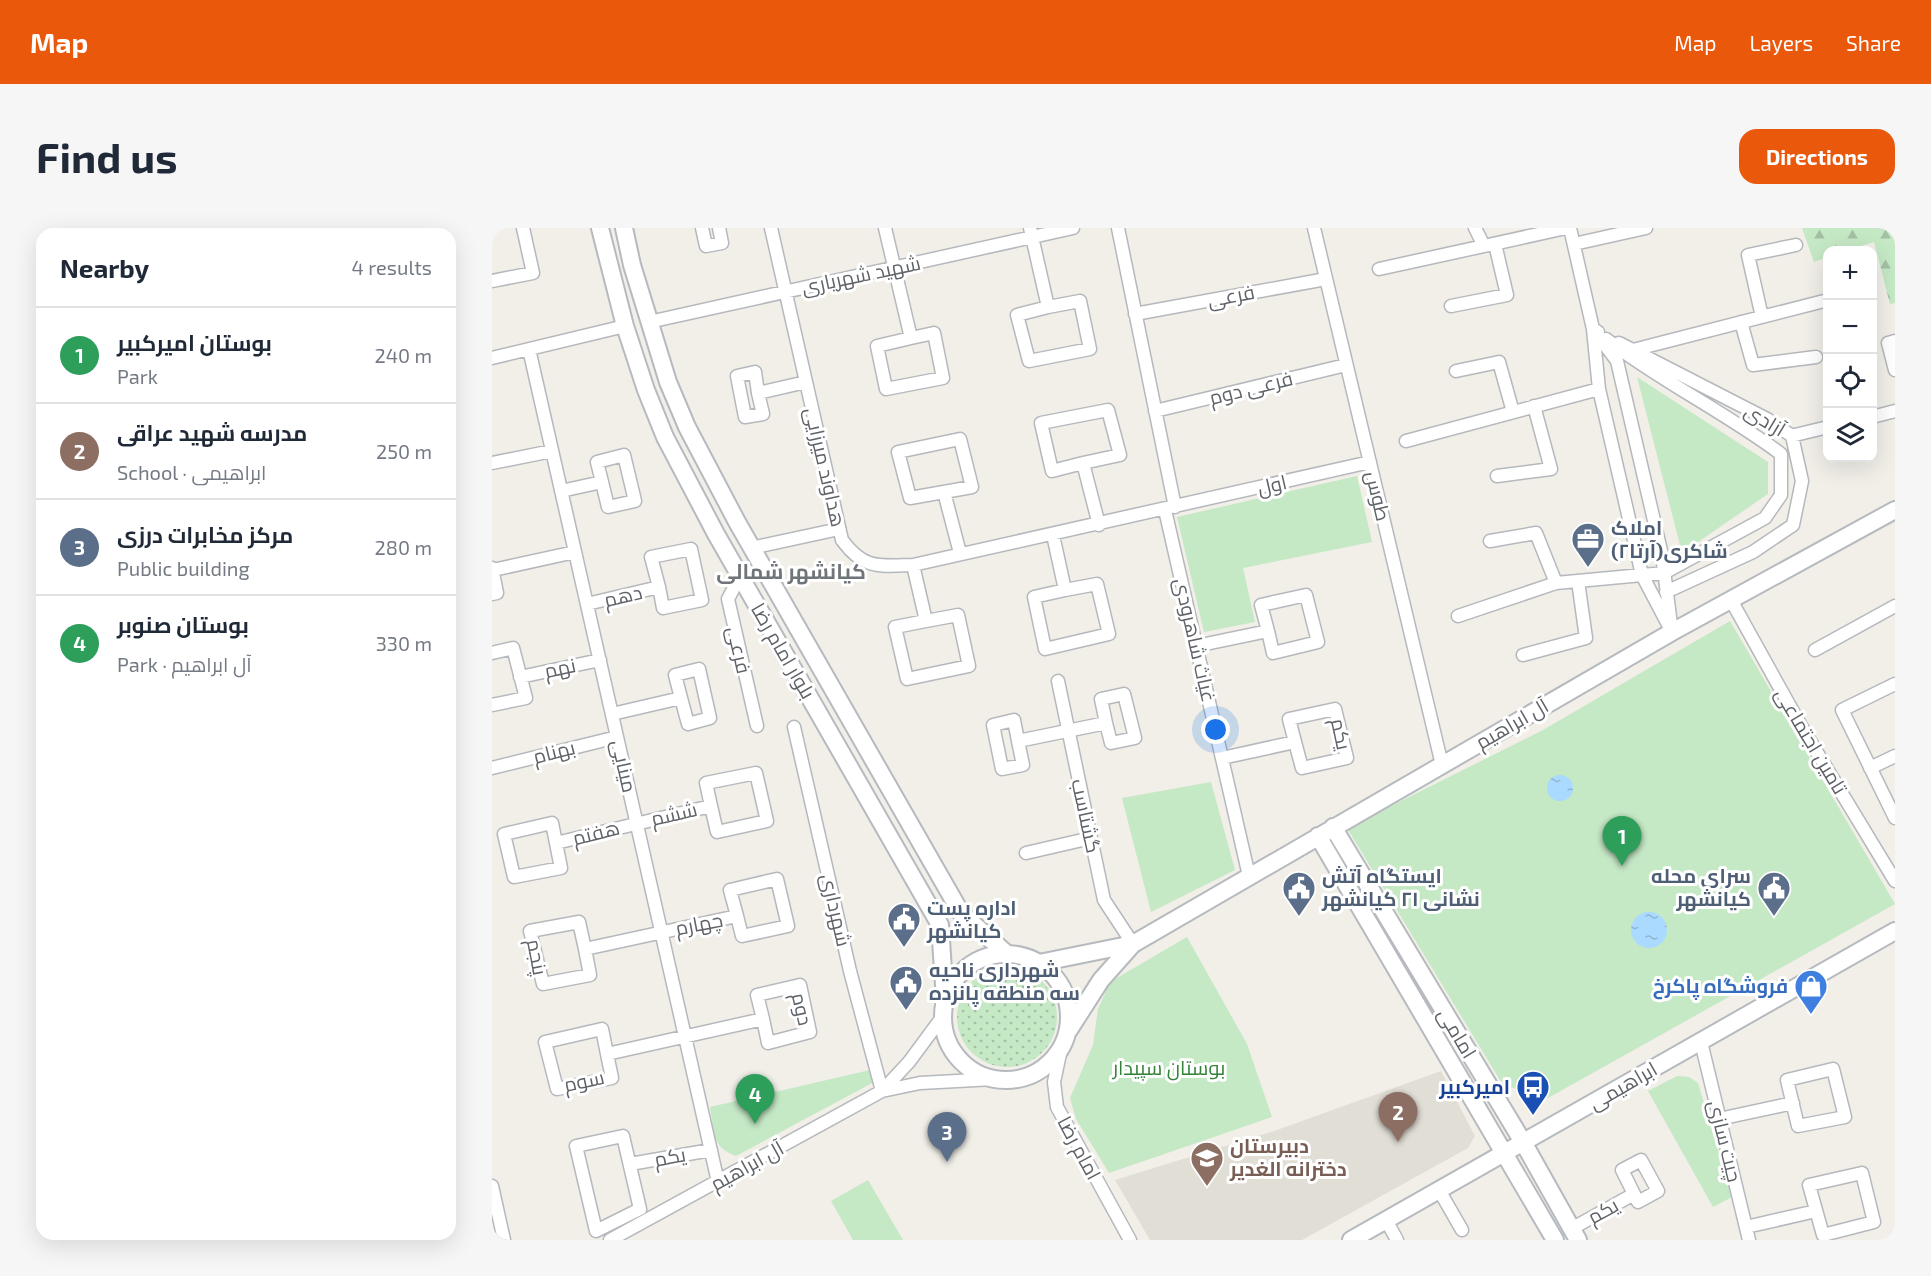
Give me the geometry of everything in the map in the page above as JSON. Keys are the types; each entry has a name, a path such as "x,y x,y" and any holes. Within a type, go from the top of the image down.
{"main road":[{"name":"بلوار امام رضا","path":"600,228 625,326 646,390 665,437 741,576 940,925 944,1008"},
{"name":"بلوار امام رضا","path":"624,228 649,322 668,382 687,427 751,548 961,914 1007,954"},
{"name":"آل ابراهیم","path":"1133,944 1672,632 1895,510"},
{"name":"امامی","path":"1333,827 1523,1142 1574,1234"},
{"name":"امامی","path":"1318,836 1505,1153 1552,1239"},
{"name":"ابراهیمی","path":"1352,1240 1895,931"},
{"path":"1039,963 1133,944"},
{"path":"1064,1041 1069,1010 1062,986 1052,973 1039,963 1024,957 1007,954 975,962 962,972 944,1008 945,1034 952,1050 963,1064 978,1074 994,1079 1018,1079 1040,1071 1064,1041 1101,980 1133,944"},
{"path":"1552,1239 1574,1234"}],"street":[{"path":"492,281 533,273 523,228"},
{"path":"702,228 706,246 722,243 719,228"},
{"name":"هداوند میرزایی","path":"771,228 842,540 853,555 874,566 913,565 960,553 1053,536 1170,508"},
{"path":"885,228 911,338"},
{"name":"شهید شهریاری","path":"649,322 895,267 1031,233 1074,228"},
{"name":"غیاث شاهرودی","path":"1118,228 1155,411 1170,508 1196,646 1249,876"},
{"name":"طوس","path":"1314,228 1442,765"},
{"path":"1451,306 1507,295 1490,245 1476,228"},
{"path":"1379,269 1568,228 1574,244 1593,330 1599,389 1642,575 1672,632"},
{"path":"1574,244 1623,231 1646,228"},
{"path":"1031,233 1048,307"},
{"path":"1761,317 1748,255 1796,245"},
{"name":"فرعی","path":"1135,314 1326,279"},
{"path":"1080,301 1090,349 1029,361 1017,315 1048,307 1080,301"},
{"path":"1633,350 1823,301"},
{"path":"1741,322 1753,366 1816,357"},
{"path":"492,358 625,326"},
{"path":"1593,330 1617,361 1664,573 1672,632"},
{"path":"1458,616 1556,583 1664,573 1766,518 1781,495 1781,454 1757,436 1638,364 1593,330"},
{"name":"آزادی","path":"1593,330 1767,419 1791,436 1802,481 1793,525 1753,552 1666,592"},
{"path":"934,333 943,378 886,389 877,346 911,338 934,333"},
{"path":"1895,341 1888,343 1895,370"},
{"name":"مینایی","path":"529,349 718,1182"},
{"path":"1456,371 1499,362 1513,412"},
{"name":"فرعی دوم","path":"1155,411 1346,365"},
{"path":"758,393 806,382"},
{"path":"1406,441 1599,389"},
{"path":"1497,476 1551,470 1534,406"},
{"path":"1108,410 1120,455 1083,463 1052,471 1041,423 1108,410"},
{"path":"1877,416 1895,411"},
{"path":"1791,436 1823,429"},
{"path":"960,438 972,487 944,492 910,498 898,452 960,438"},
{"path":"492,463 552,451"},
{"name":"اول","path":"1170,508 1370,462"},
{"path":"1083,463 1099,525"},
{"path":"561,491 602,482"},
{"path":"944,492 960,553"},
{"path":"751,548 840,529"},
{"path":"1490,541 1536,533 1556,583"},
{"path":"1053,536 1065,590"},
{"name":"دهم","path":"691,549 702,600 663,608 658,587 651,557 691,549"},
{"path":"492,594 497,593 492,569 575,552"},
{"path":"913,565 926,621"},
{"name":"فرعی","path":"741,576 728,599 757,726"},
{"path":"1523,655 1586,638 1578,581"},
{"path":"1097,584 1109,634 1045,648 1034,597 1065,590 1097,584"},
{"name":"دهم","path":"587,604 658,587"},
{"path":"1306,595 1318,642 1273,653 1268,631 1260,605 1306,595"},
{"name":"تامین اجتماعی","path":"1731,600 1801,726 1895,881"},
{"path":"1815,650 1895,606"},
{"path":"958,615 969,666 907,679 895,627 926,621 958,615"},
{"path":"1196,646 1268,631"},
{"name":"نهم","path":"492,653 513,648 526,698 492,705"},
{"name":"نهم","path":"520,677 600,660"},
{"name":"گشتاسب","path":"1058,681 1104,900 1133,944"},
{"path":"1895,684 1842,710 1895,818"},
{"path":"612,714 681,698"},
{"name":"یکم","path":"1335,709 1347,758 1302,768 1295,742 1289,719 1335,709"},
{"path":"1018,741 1106,723"},
{"name":"شهرداری","path":"794,727 849,971 882,1091"},
{"name":"بهنام","path":"492,768 617,737"},
{"path":"1222,758 1295,742"},
{"path":"1870,768 1895,756"},
{"name":"ششم","path":"756,773 767,821 717,832 711,806 705,783 756,773"},
{"name":"ششم","path":"637,823 711,806"},
{"name":"هفتم","path":"552,823 556,843 561,868 514,877 504,834 552,823"},
{"name":"هفتم","path":"556,843 637,823"},
{"path":"1026,853 1091,838"},
{"name":"چهارم","path":"777,879 788,926 742,936 736,916 730,891 777,879"},
{"name":"چهارم","path":"661,931 736,916"},
{"name":"پنجم","path":"579,922 585,949 590,975 543,984 530,931 579,922"},
{"path":"585,949 661,931"},
{"name":"دوم","path":"800,985 810,1032 768,1043 763,1019 757,995 800,985"},
{"path":"882,1091 909,1062 944,1008"},
{"name":"دوم","path":"685,1036 763,1019"},
{"name":"سوم","path":"602,1029 607,1054 612,1078 557,1089 545,1042 602,1029"},
{"name":"سوم","path":"607,1054 685,1036"},
{"name":"امام رضا","path":"1064,1041 1054,1082 1057,1107 1130,1240"},
{"name":"چیت سازی","path":"1701,1042 1748,1234"},
{"path":"1833,1069 1845,1117 1798,1126 1793,1102 1787,1080 1833,1069"},
{"path":"882,1091 920,1083 994,1079"},
{"name":"آل ابراهیم","path":"610,1240 882,1091"},
{"path":"1719,1119 1793,1102"},
{"path":"623,1136 630,1164 640,1209 596,1231 576,1146 623,1136"},
{"name":"یکم","path":"630,1164 711,1150"},
{"path":"1862,1173 1875,1222 1823,1236 1816,1211 1809,1185 1862,1173"},
{"path":"492,1186 504,1240"},
{"path":"1439,1190 1462,1230"},
{"name":"یکم","path":"1574,1234 1634,1194"},
{"path":"1748,1234 1816,1211"},
{"path":"1386,1220 1397,1240"}],"shaded area":[{"path":"1441,1071 1475,1136 1468,1148 1302,1240 1150,1240 1115,1180 1277,1130"}],"green space":[{"path":"1802,228 1895,228 1895,303 1890,304 1877,246 1874,242 1861,246 1823,246 1823,259 1814,262"},
{"path":"1637,377 1768,462 1768,494 1682,553"},
{"path":"1357,476 1372,542 1243,568 1255,622 1204,632 1177,517"},
{"path":"1730,621 1895,904 1548,1098 1503,1085 1347,828 1543,730"},
{"path":"1211,782 1235,870 1151,912 1122,798"},
{"name":"بوستان سپیدار","path":"1187,937 1247,1044 1272,1117 1109,1173 1076,1119 1070,1098 1093,1045 1098,1009 1110,982"},
{"path":"997,967 1017,967 1043,981 1054,998 1057,1017 1054,1036 1043,1053 1017,1067 997,1067 979,1059 965,1045 957,1027 957,1007 965,989 979,975"},
{"path":"870,1070 874,1082 736,1156 722,1148 715,1137 710,1107"},
{"path":"1677,1076 1689,1077 1698,1083 1732,1197 1713,1207 1648,1091"},
{"path":"868,1180 903,1240 853,1240 831,1201"}],"water":[{"path":"1560,775 1569,779 1573,788 1569,797 1560,801 1551,797 1547,788 1551,779"},
{"path":"1649,912 1662,917 1667,930 1662,943 1649,948 1636,943 1631,930 1636,917"}],"place":[{"name":"املاک شاکری(آرتا۲)","path":"1588,568"},
{"name":"بوستان امیرکبیر","path":"1622,866"},
{"name":"ایستگاه آتش نشانی ۲۱ کیانشهر","path":"1299,917"},
{"name":"سرای محله کیانشهر","path":"1774,917"},
{"name":"اداره پست کیانشهر","path":"904,948"},
{"name":"شهرداری ناحیه سه منطقه پانزده","path":"906,1011"},
{"name":"فروشگاه پاکرخ","path":"1811,1015"},
{"name":"امیرکبیر","path":"1533,1116"},
{"name":"بوستان صنوبر","path":"755,1124"},
{"name":"مدرسه شهید عراقی","path":"1398,1142"},
{"name":"مرکز مخابرات درزی","path":"947,1162"},
{"name":"دبیرستان دخترانه الغدیر","path":"1207,1187"}],"district":[{"name":"کیانشهر شمالی","path":"791,572"}]}
